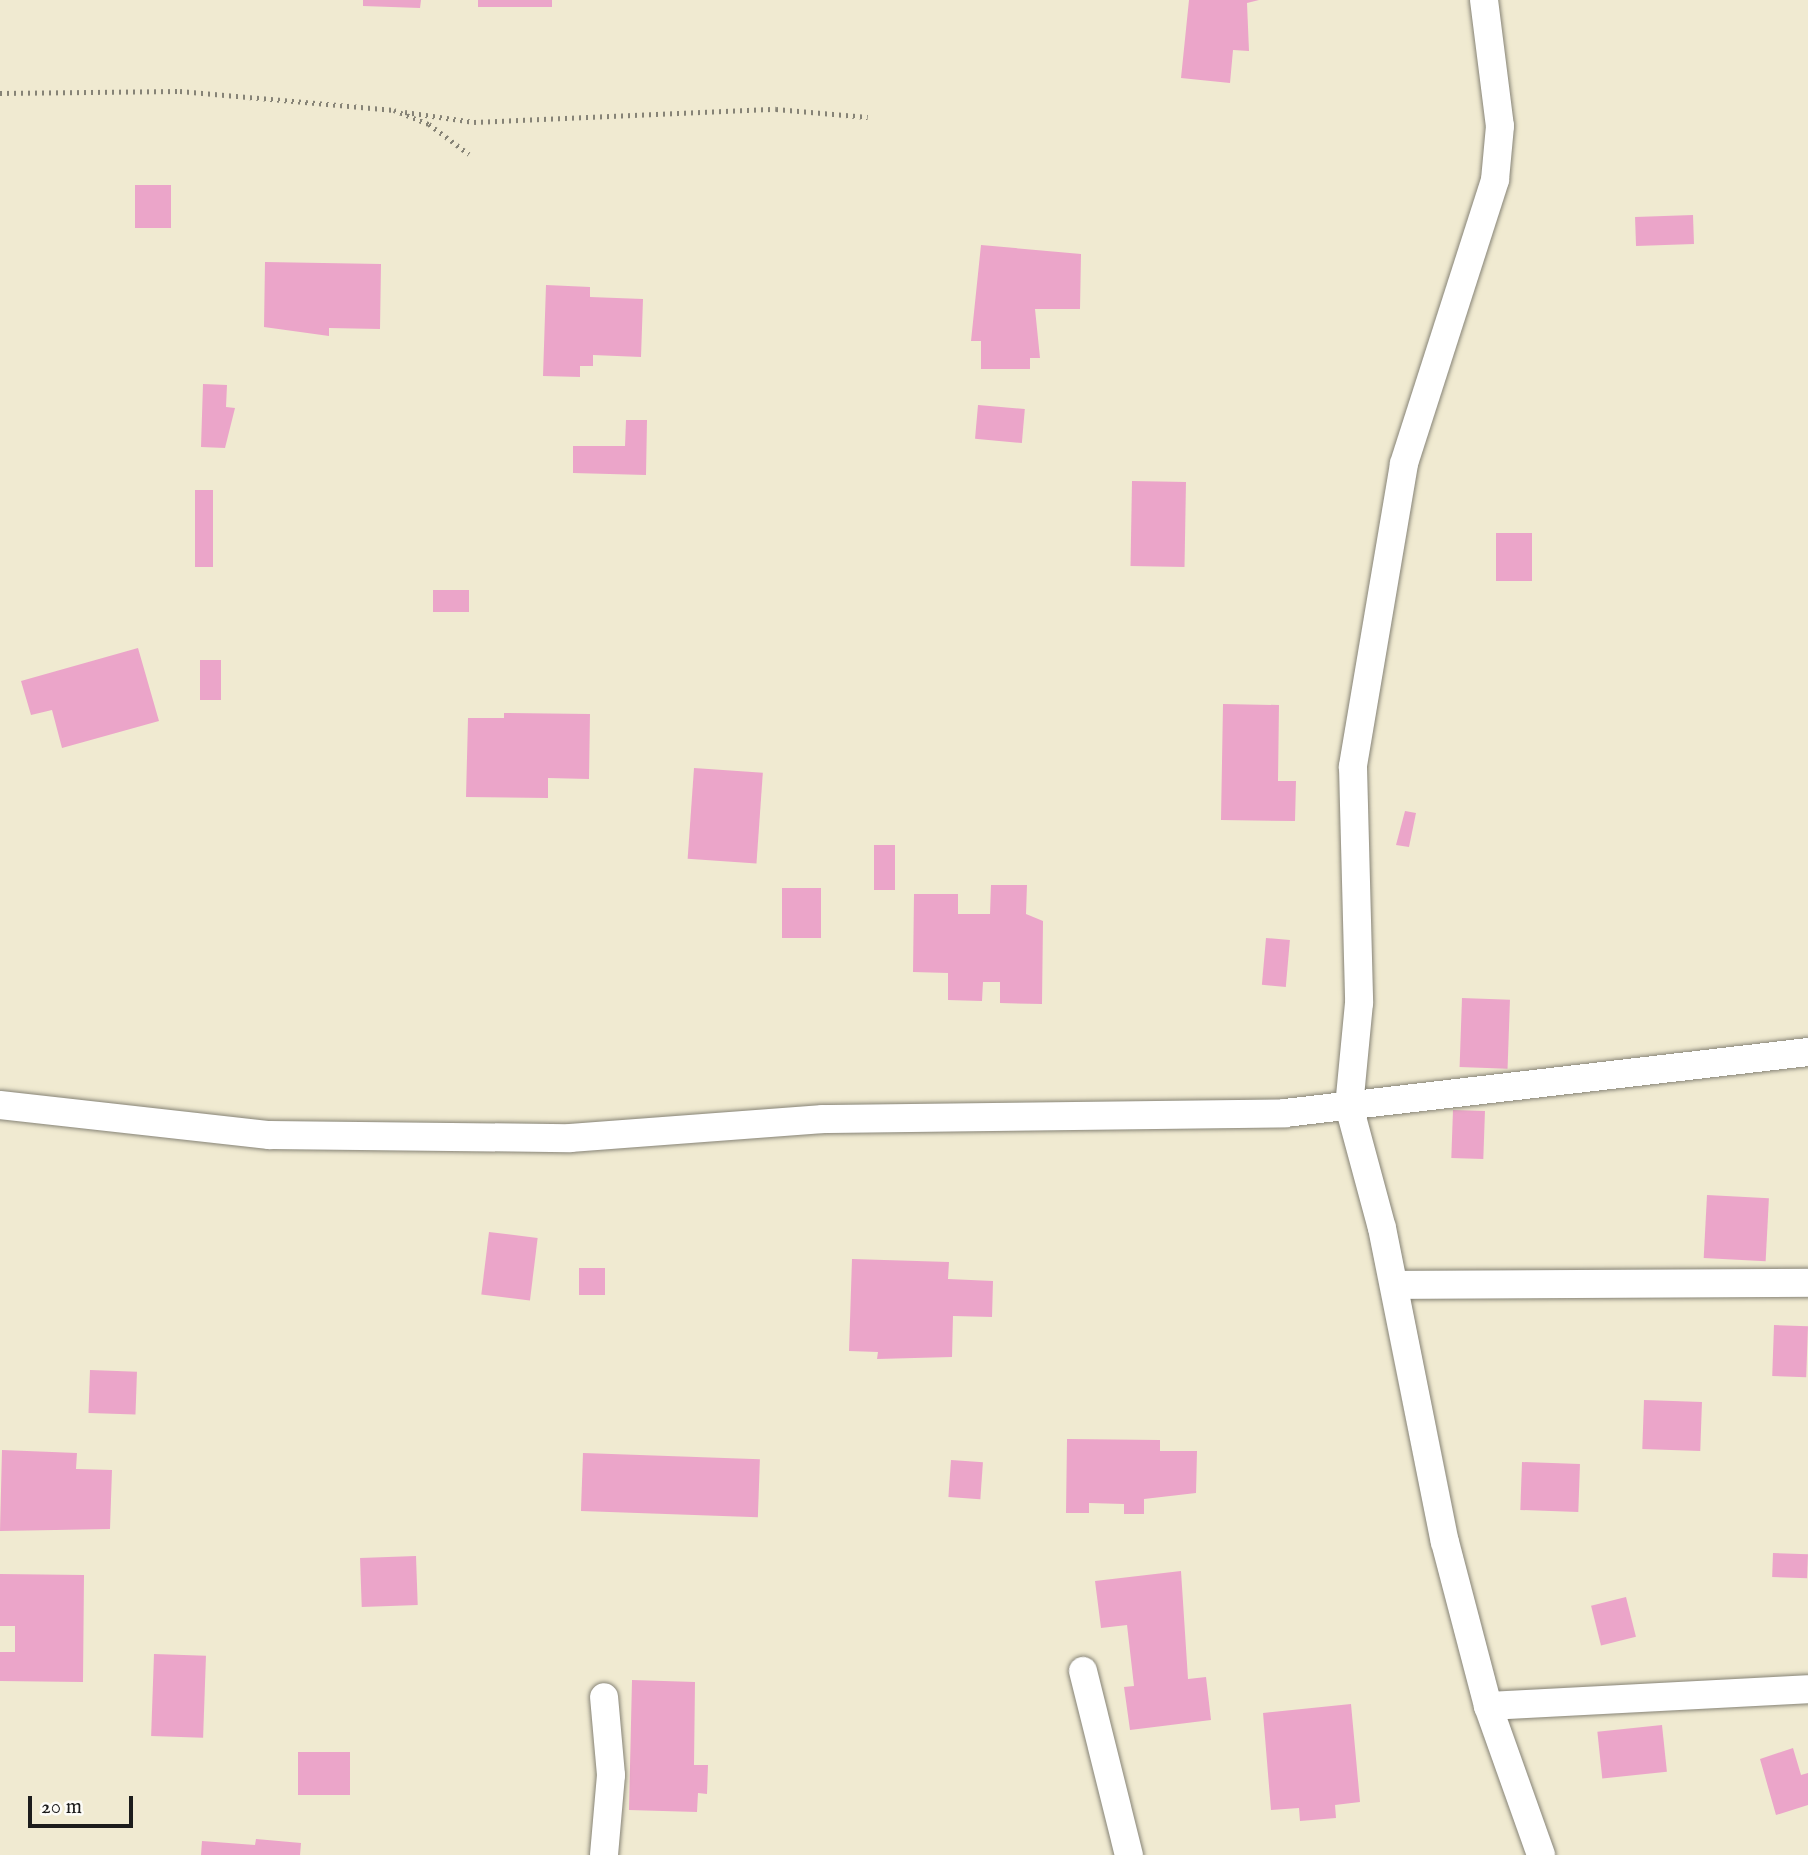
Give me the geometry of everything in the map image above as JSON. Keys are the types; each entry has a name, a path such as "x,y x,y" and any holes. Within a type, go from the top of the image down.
{"street":[{"path":"1483,0 1500,126 1494,180 1404,464 1353,767 1359,1003 1349,1106 1394,1285 1445,1542 1488,1706 1541,1855"},
{"path":"0,1105 369,1140 570,1138 823,1119 1157,1119 1349,1106 1808,1052"},
{"path":"1394,1285 1808,1283"},
{"path":"1083,1671 1129,1855"},
{"path":"1488,1706 1808,1689"},
{"path":"604,1697 611,1775 604,1855"}],"path":[{"path":"0,93 180,91 394,110 474,122 776,109 868,117"},
{"path":"394,110 429,124 469,153"}],"building":[{"path":"363,0 421,0 420,8 363,6"},
{"path":"478,0 552,0 552,7 478,7"},
{"path":"1189,0 1259,0 1247,3 1249,51 1233,50 1230,83 1181,78"},
{"path":"135,185 171,185 171,228 135,228"},
{"path":"1693,215 1694,244 1636,246 1635,217"},
{"path":"981,245 1081,254 1080,309 1035,309 1040,358 1030,358 1030,369 981,369 981,341 971,341"},
{"path":"265,262 381,264 380,329 329,328 329,336 264,327"},
{"path":"546,285 590,287 590,297 643,299 641,357 593,355 593,366 580,366 580,377 543,376"},
{"path":"203,384 227,385 226,407 235,408 225,448 201,447"},
{"path":"978,405 1025,409 1022,443 975,439"},
{"path":"626,420 647,420 646,475 573,473 573,446 625,446"},
{"path":"1132,481 1186,482 1185,567 1131,566"},
{"path":"195,490 213,490 213,567 195,567"},
{"path":"1496,533 1532,533 1532,581 1496,581"},
{"path":"433,590 469,590 469,612 433,612"},
{"path":"138,648 159,721 62,748 52,710 31,715 21,681"},
{"path":"200,660 221,660 221,700 200,700"},
{"path":"1223,704 1279,705 1278,781 1296,781 1295,821 1221,820"},
{"path":"504,713 590,714 589,779 548,778 548,798 466,797 468,718 504,718"},
{"path":"694,768 763,773 756,864 688,859"},
{"path":"1405,811 1416,813 1409,847 1396,845"},
{"path":"874,845 895,845 895,890 874,890"},
{"path":"991,885 1027,885 1026,914 1043,921 1042,1004 1000,1003 1000,982 983,982 982,1001 948,1000 948,973 913,972 914,894 958,894 958,914 990,914"},
{"path":"782,888 821,888 821,938 782,938"},
{"path":"1266,938 1290,940 1286,987 1262,985"},
{"path":"1462,998 1510,1000 1508,1069 1460,1067"},
{"path":"1453,1110 1485,1111 1483,1159 1451,1158"},
{"path":"1707,1195 1769,1198 1766,1261 1704,1258"},
{"path":"489,1232 538,1238 530,1301 481,1295"},
{"path":"852,1259 949,1262 948,1279 993,1281 992,1317 953,1316 952,1357 877,1359 878,1352 849,1351"},
{"path":"579,1268 605,1268 605,1295 579,1295"},
{"path":"1774,1325 1808,1326 1806,1377 1772,1376"},
{"path":"90,1370 137,1372 135,1415 88,1413"},
{"path":"1644,1400 1702,1402 1700,1451 1642,1449"},
{"path":"1067,1439 1160,1440 1160,1451 1197,1451 1196,1493 1144,1499 1144,1514 1124,1514 1124,1504 1089,1503 1089,1513 1066,1513"},
{"path":"2,1450 77,1453 76,1469 112,1470 110,1529 0,1531"},
{"path":"583,1453 760,1459 758,1517 581,1511"},
{"path":"951,1460 983,1462 980,1499 948,1497"},
{"path":"1522,1462 1580,1464 1578,1512 1520,1510"},
{"path":"1773,1553 1808,1554 1807,1578 1772,1577"},
{"path":"416,1556 418,1605 362,1607 360,1558"},
{"path":"1181,1571 1188,1679 1206,1677 1211,1720 1130,1730 1124,1687 1134,1686 1127,1625 1101,1628 1095,1581"},
{"path":"0,1574 84,1575 83,1682 0,1681 0,1652 15,1652 15,1626 0,1626"},
{"path":"1626,1597 1636,1637 1601,1645 1591,1606"},
{"path":"154,1654 206,1656 203,1738 151,1736"},
{"path":"632,1680 695,1682 694,1765 708,1765 707,1794 698,1793 697,1812 629,1810"},
{"path":"1351,1704 1360,1802 1335,1805 1336,1818 1300,1821 1299,1808 1271,1810 1263,1713"},
{"path":"1662,1725 1667,1772 1602,1779 1597,1732"},
{"path":"1793,1748 1801,1775 1808,1773 1808,1805 1776,1815 1760,1759"},
{"path":"298,1752 350,1752 350,1795 298,1795"},
{"path":"256,1839 301,1843 300,1855 201,1855 202,1841 255,1845"}]}
